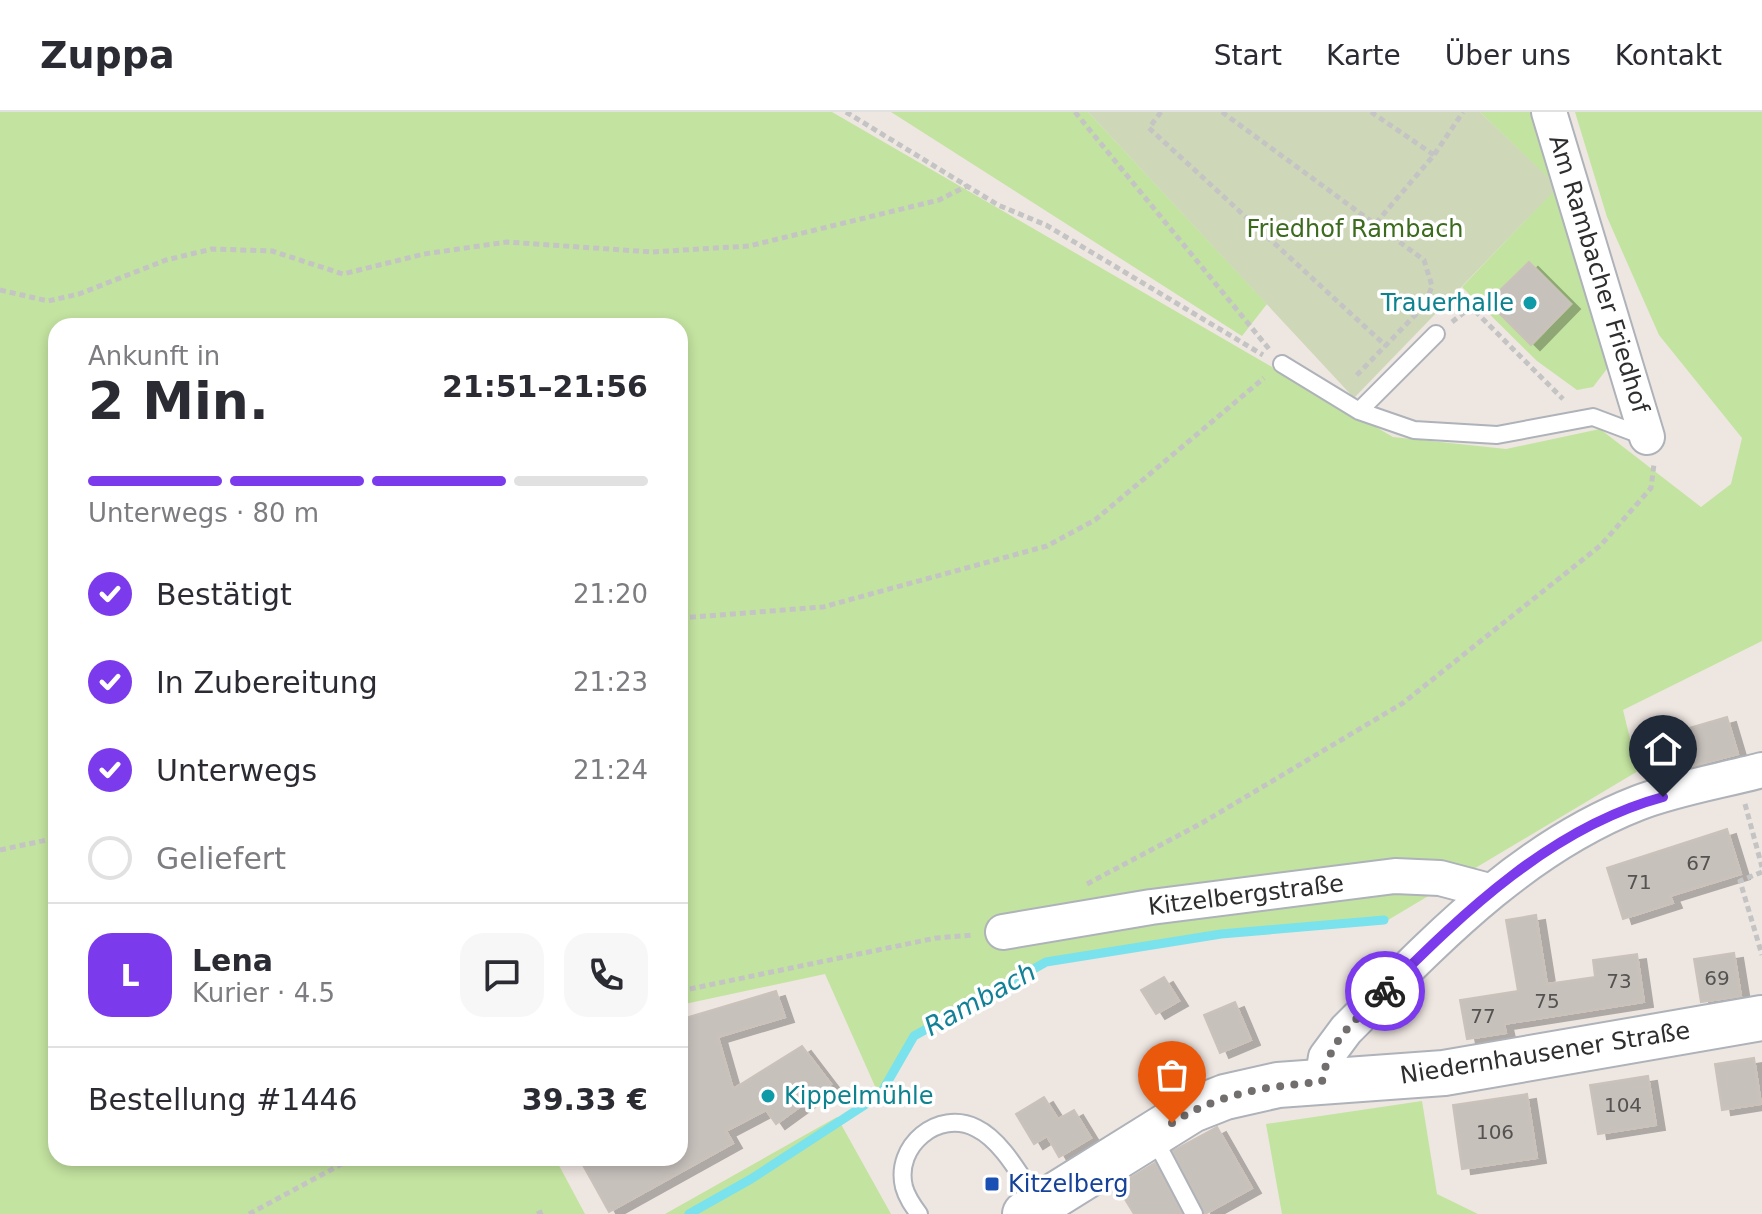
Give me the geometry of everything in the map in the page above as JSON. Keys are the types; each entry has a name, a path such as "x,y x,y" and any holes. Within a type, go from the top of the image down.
{"main road":[{"name":"Niedernhausener Straße","path":"1033,1209 1192,1110 1225,1097 1278,1085 1444,1073 1762,1018"}],"street":[{"name":"Am Rambacher Friedhof","path":"1549,112 1647,437"},
{"path":"1322,1082 1326,1057 1346,1030 1457,918 1489,891 1565,841 1638,803 1750,773"},
{"name":"Kitzelbergstraße","path":"1003,932 1151,907 1395,876 1440,878 1489,891"}],"lane":[{"path":"1359,411 1436,334"},
{"path":"1282,364 1359,411 1414,430 1497,435 1593,417 1647,437"},
{"path":"919,1214 903,1185 905,1159 919,1137 941,1124 953,1123 966,1124 989,1136 1033,1209"},
{"path":"1153,1135 1194,1214"}],"path":[{"path":"846,112 998,205 1046,225 1241,345 1282,364"},
{"path":"1075,112 1282,364"},
{"path":"1161,112 1149,128 1386,346"},
{"path":"1222,112 1424,260 1432,286 1425,305 1354,378"},
{"path":"1371,112 1434,155"},
{"path":"1376,223 1434,155 1463,112"},
{"path":"0,290 48,301 79,294 166,260 212,249 272,251 343,274 424,254 507,242 652,252 749,246 939,200 967,186"},
{"path":"1416,315 1436,334 1471,307 1584,420"},
{"path":"688,617 823,607 1047,546 1095,520 1282,364"},
{"path":"1085,885 1202,823 1403,703 1601,545 1631,515 1651,488 1656,456 1647,437"},
{"path":"1750,773 1762,870 1740,881 1762,955"},
{"path":"0,850 48,840"},
{"path":"688,989 936,938 1003,932"},
{"path":"249,1214 338,1166"},
{"path":"537,1214 544,1211"}],"green space":[{"path":"0,112 832,112 1393,437 1506,449 1600,429 1701,507 1731,484 1742,438 1659,335 1607,217 1575,112 1762,112 1762,641 1623,710 1638,771 1383,923 1218,932 1045,960 911,1034 878,1093 825,974 688,1003 688,318 48,318 48,1166 559,1166 585,1214 0,1214"},
{"path":"891,112 1088,112 1267,304 1242,336"},
{"name":"Friedhof Rambach","path":"1088,112 1480,112 1558,187 1354,398"},
{"path":"1480,112 1540,112 1613,361 1593,387 1577,390 1537,361 1462,287 1557,187"},
{"path":"1422,1101 1437,1194 1478,1214 1282,1214 1266,1124"},
{"path":"837,1117 891,1214 665,1214"}],"building":[{"name":"Trauerhalle","path":"1529,262 1571,304 1531,345 1488,302"},
{"path":"1727,717 1738,754 1666,773 1655,738"},
{"path":"1727,829 1741,874 1670,896 1673,903 1623,919 1607,868"},
{"path":"1536,915 1547,984 1595,977 1593,960 1637,954 1644,1002 1504,1024 1506,1033 1467,1039 1460,1000 1518,991 1506,920"},
{"path":"1734,953 1741,996 1701,1002 1694,959"},
{"path":"1164,977 1179,1001 1156,1014 1141,990"},
{"name":"Kippelmühle","path":"776,991 785,1017 718,1037 733,1089 802,1046 831,1084 776,1124 766,1110 726,1131 733,1143 609,1212 583,1166 688,1166 688,1017"},
{"path":"1235,1002 1251,1040 1220,1053 1204,1015"},
{"path":"1754,1058 1761,1104 1722,1110 1715,1064"},
{"path":"1648,1076 1656,1125 1598,1134 1590,1085"},
{"path":"1527,1094 1537,1158 1462,1169 1453,1105"},
{"path":"1044,1097 1058,1119 1074,1110 1091,1138 1059,1157 1047,1136 1034,1144 1016,1114"},
{"path":"1217,1127 1252,1188 1205,1214 1173,1151"},
{"path":"1155,1163 1182,1214 1134,1214 1117,1186"}],"waterway":[{"name":"Rambach","path":"689,1214 751,1179 880,1095 914,1036 1046,962 1221,934 1384,920"}],"way so far":[{"path":"1172,1123 1192,1110 1225,1097 1278,1085 1322,1082 1326,1057 1346,1030 1385,991"}],"place":[{"name":"Trauerhalle","path":"1530,303"},
{"name":"Kippelmühle","path":"768,1096"},
{"name":"Kitzelberg","path":"992,1184"}],"route":[{"path":"1385,991 1457,918 1489,891 1565,841 1638,803 1663,797"}]}
